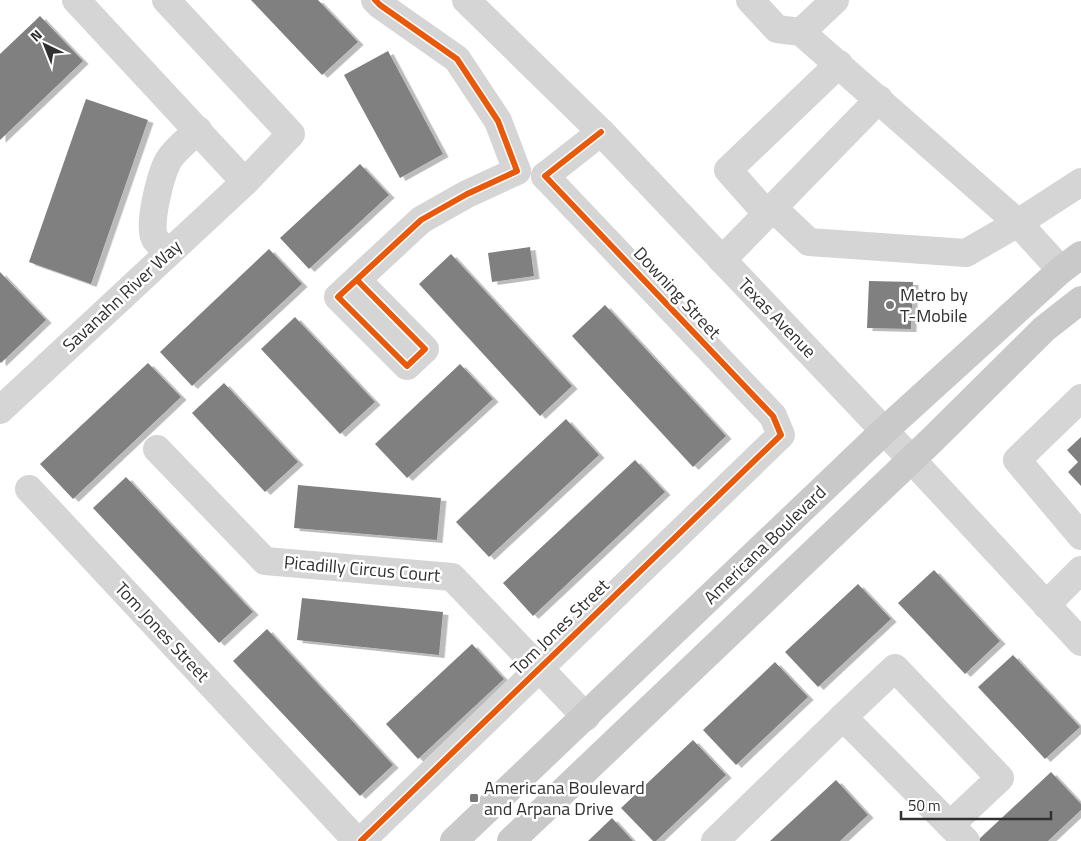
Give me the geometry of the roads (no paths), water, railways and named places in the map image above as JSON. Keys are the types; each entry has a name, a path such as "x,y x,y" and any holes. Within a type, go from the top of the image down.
{"main road":[{"name":"Americana Boulevard","path":"454,841 884,431 1071,263"},
{"path":"511,841 911,459 1044,329 1081,300"}],"street":[{"path":"76,0 245,182"},
{"name":"Savanahn River Way","path":"0,410 245,182 291,134 166,0"},
{"path":"375,0 458,59 498,121 517,171"},
{"name":"Texas Avenue","path":"466,0 601,132 911,459 1081,642"},
{"path":"750,0 777,29 802,32 1018,223 1071,263"},
{"path":"802,32 835,0"},
{"path":"839,64 728,170 770,211 809,242 966,253 1018,223 1081,182"},
{"path":"722,260 879,99"},
{"path":"168,253 155,238 152,227 153,211 167,162 174,152 198,130"},
{"path":"357,280 421,220 467,194 517,171 545,176 601,132"},
{"name":"Downing Street","path":"545,176 773,416 781,435"},
{"path":"1081,398 1017,460 1081,536"},
{"name":"Tom Jones Street","path":"29,489 359,841 781,435"},
{"name":"Picadilly Circus Court","path":"157,449 264,561 452,578 586,717"},
{"path":"1046,605 1081,570"},
{"path":"715,841 843,717 895,668 1000,778 958,833 843,717"}],"place":[{"name":"Metro by T-Mobile","path":"890,305"},
{"name":"Americana Boulevard and Arpana Drive","path":"474,798"}]}
